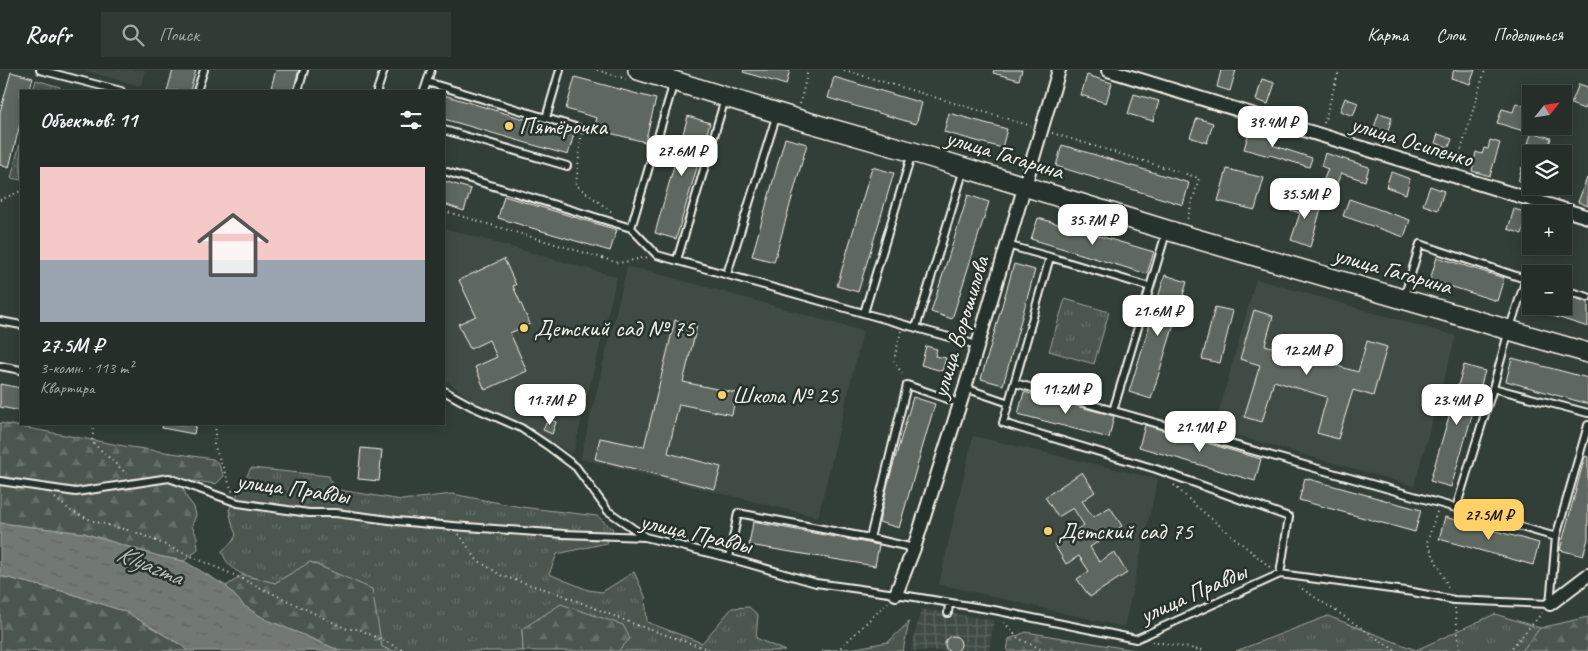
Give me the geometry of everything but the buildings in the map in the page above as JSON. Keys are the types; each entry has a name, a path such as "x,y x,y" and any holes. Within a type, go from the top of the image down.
{"main road":[{"name":"улица Гагарина","path":"638,70 1175,233 1588,353"}],"street":[{"name":"улица Ворошилова","path":"896,594 914,548 965,388 1059,70"},
{"name":"улица Осипенко","path":"1108,70 1588,217"},
{"path":"1550,604 1588,575"}],"lane":[{"path":"40,70 117,90"},
{"path":"198,90 204,70"},
{"path":"298,90 304,70"},
{"path":"377,90 384,70"},
{"path":"424,90 430,70"},
{"path":"546,118 560,70"},
{"path":"632,228 674,81"},
{"path":"427,82 582,129"},
{"path":"678,260 726,98"},
{"path":"727,274 778,113"},
{"path":"445,130 567,166"},
{"path":"864,313 913,152"},
{"path":"916,328 964,168"},
{"path":"445,171 632,228 657,255 977,344"},
{"path":"1113,411 1150,287 1175,233"},
{"path":"1404,300 1420,244 1522,278"},
{"path":"1007,245 1150,287"},
{"path":"1050,257 1003,423 1156,469 1289,517 1280,574 1413,592 1454,600 1550,604 1556,537 1588,425"},
{"path":"1572,292 1588,297"},
{"path":"1456,508 1509,330 1522,298"},
{"path":"0,321 20,325"},
{"path":"0,366 20,370"},
{"path":"1015,383 1556,537"},
{"path":"870,538 907,385 959,403"},
{"path":"965,388 1009,403"},
{"path":"1493,388 1588,413"},
{"path":"445,392 473,407 521,428 576,466 608,511 645,537"},
{"name":"улица Правды","path":"0,481 76,492 168,478 238,503 309,513 336,513 397,521 564,534 645,537 729,558 816,583 994,610 1136,639 1280,574"},
{"path":"729,558 738,513 914,548"},
{"path":"948,613 949,603"}],"path":[{"path":"796,119 808,70"},
{"path":"844,70 1199,178 1175,233"},
{"path":"1320,135 1340,70"},
{"path":"1454,176 1485,70"},
{"path":"582,129 576,185 632,228"},
{"path":"0,200 20,191"},
{"path":"445,211 619,264 657,255"},
{"path":"902,324 894,360 907,385"},
{"path":"94,425 92,442 137,483"},
{"path":"216,425 214,445 238,503"},
{"path":"43,488 71,511 93,521 138,533 234,575 347,629 359,629 405,651"},
{"path":"1440,503 1428,542 1454,600 1460,651"},
{"path":"453,526 477,560 502,576 557,593 634,624 713,651"},
{"path":"837,651 896,594"},
{"path":"1509,651 1550,604"},
{"path":"994,610 1018,638 1044,651"},
{"path":"1136,639 1206,651"}],"shaded area":[{"path":"83,70 145,70 141,86"},
{"name":"Детский сад № 75","path":"445,228 617,277 573,454 523,425 473,401 445,380"},
{"name":"Школа № 25","path":"627,267 652,272 863,331 818,517 580,459"},
{"path":"1256,279 1456,336 1414,486 1214,429"},
{"name":"Детский сад 75","path":"973,436 1158,479 1124,627 939,584"},
{"path":"921,609 994,620 989,651 911,651"}],"green space":[{"path":"36,80 60,87 60,90 33,90"},
{"path":"20,143 20,180 11,178"},
{"path":"1065,299 1109,312 1094,364 1049,351"},
{"path":"0,423 124,446 213,459 218,463 224,476 216,484 194,481 183,488 187,498 194,507 196,515 192,526 197,537 198,550 184,561 158,556 84,533 0,523"},
{"path":"251,468 329,476 333,489 402,500 452,494 521,507 597,516 613,529 607,543 557,554 549,574 588,590 602,592 634,572 645,596 647,622 702,643 732,608 749,607 758,615 756,638 785,651 618,651 630,639 522,629 523,651 392,651 382,647 337,574 311,562 275,583 250,577 230,566 222,551 232,542 236,535 229,510"},
{"path":"310,562 372,589 382,647 392,651 341,651 265,619 244,606 226,586 243,575 275,583"},
{"path":"0,576 66,592 126,612 181,645 187,651 0,651"},
{"path":"561,604 623,625 630,639 618,651 523,651 522,629"},
{"path":"1495,614 1540,628 1522,651 1236,651 1328,616 1416,650"},
{"path":"1588,617 1588,651 1522,651 1540,628"},
{"path":"909,622 903,651 822,651 856,648 888,642"},
{"path":"1026,632 1140,651 1007,651 1009,639"}],"water":[{"name":"Klyazma","path":"0,523 84,533 158,556 184,561 226,586 244,606 265,619 341,651 187,651 181,645 126,612 66,592 0,576"}],"place":[{"name":"Пятёрочка","path":"509,126"},
{"name":"Детский сад № 75","path":"524,328"},
{"name":"Школа № 25","path":"722,395"},
{"name":"Детский сад 75","path":"1048,531"}]}
